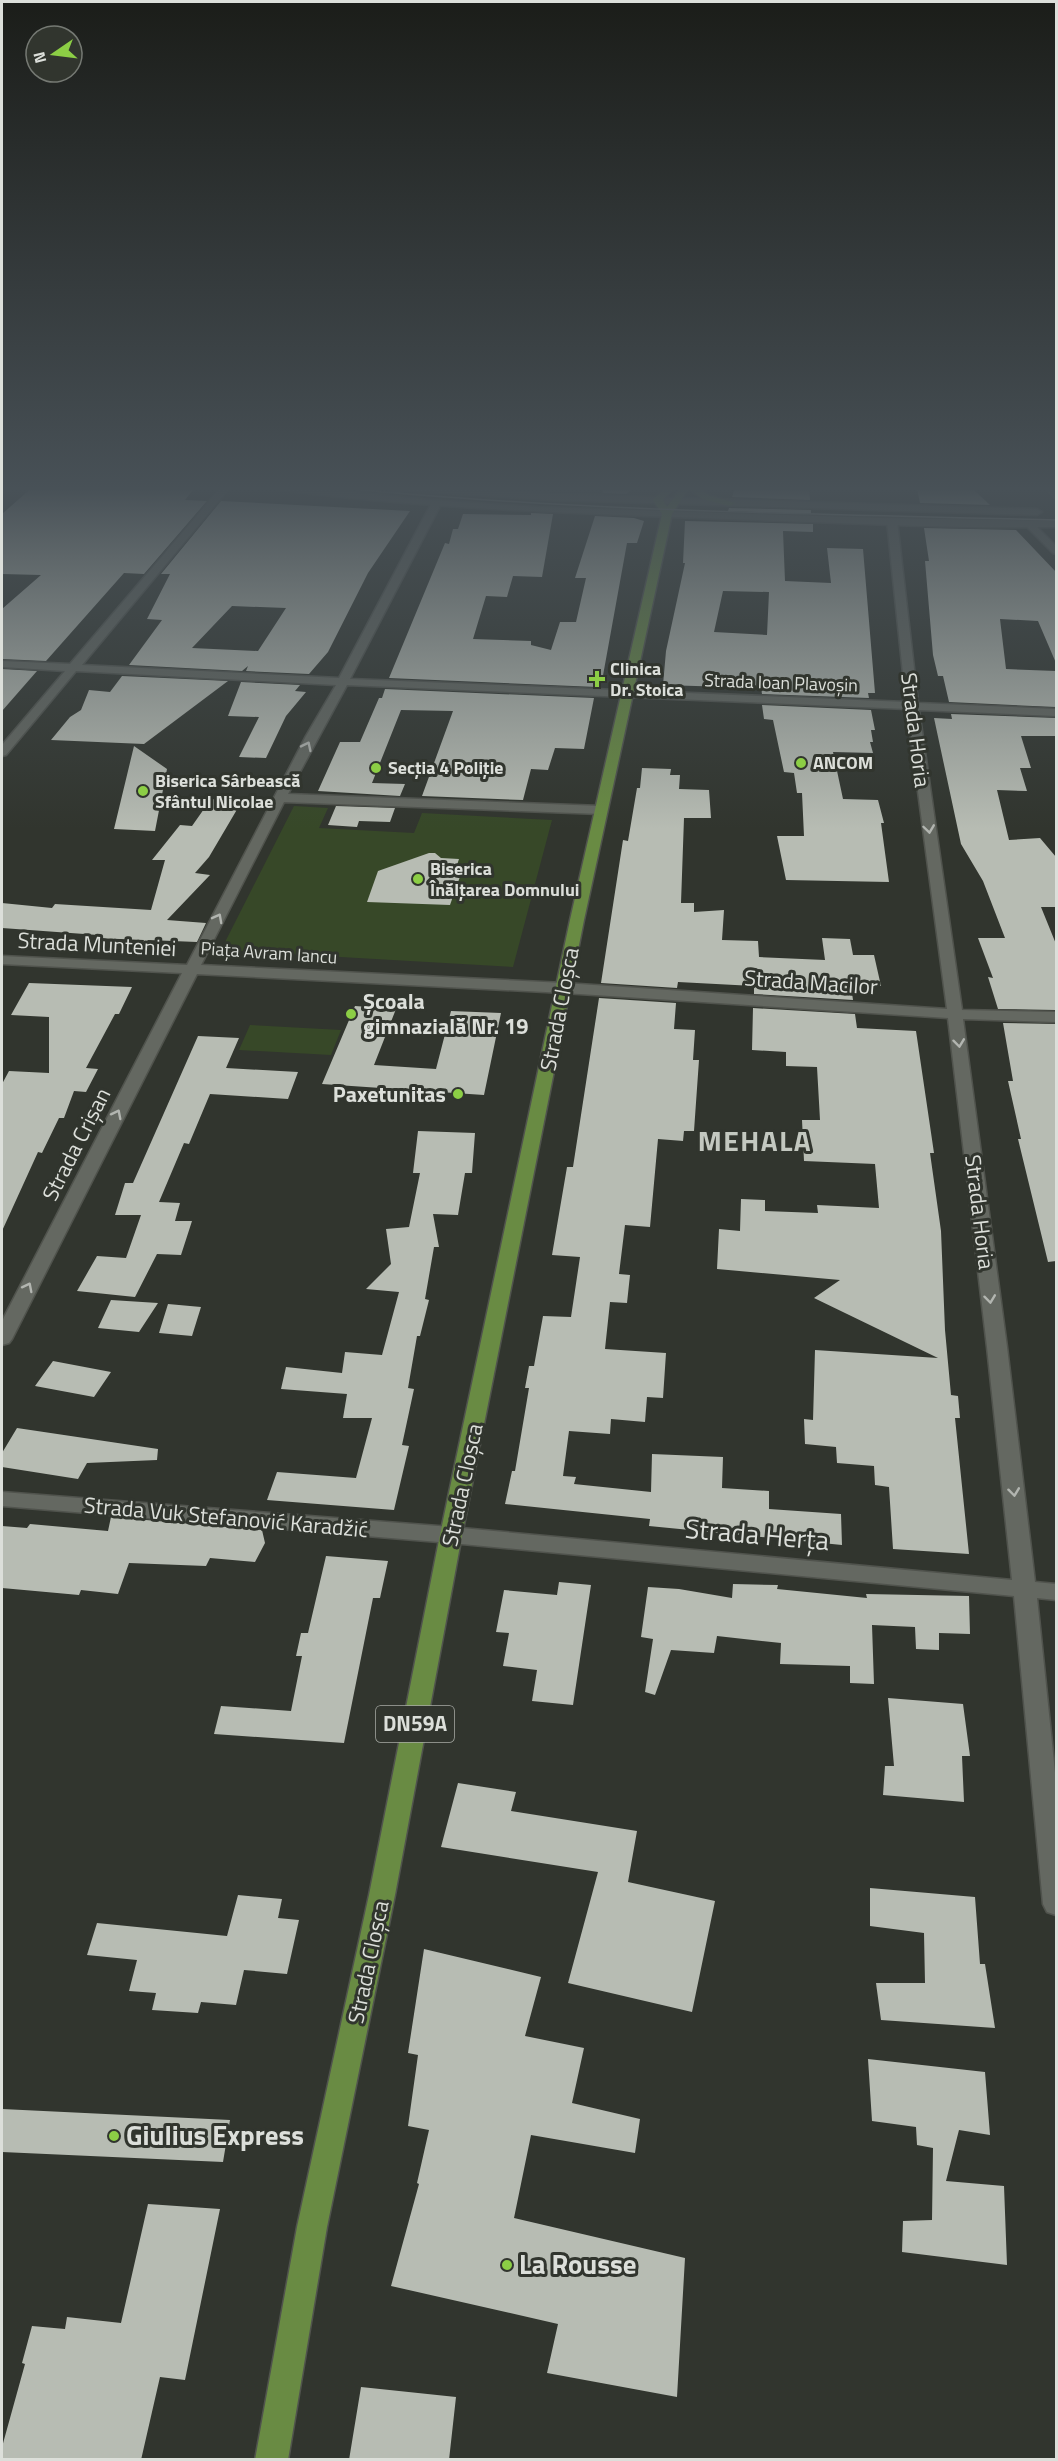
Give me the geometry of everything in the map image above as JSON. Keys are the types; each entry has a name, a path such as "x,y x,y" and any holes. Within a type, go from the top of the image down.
{"main road":[{"name":"Strada Cloșca","path":"271,2460 312,2227 382,1895 452,1535 600,810 648,600"}],"street":[{"path":"2,752 131,600"},
{"path":"386,600 281,798 600,810"},
{"name":"Strada Horia","path":"900,600 911,706 956,1014 1026,1589 1056,1905"},
{"name":"Strada Ioan Plavoșin","path":"2,664 343,682 1056,712"},
{"name":"Piața Avram Iancu","path":"281,798 191,970 564,988"},
{"name":"Strada Munteniei","path":"2,960 191,970"},
{"name":"Strada Crișan","path":"2,1339 191,970"},
{"name":"Strada Macilor","path":"564,988 956,1014 1056,1017"},
{"name":"Strada Vuk Stefanović Karadžić","path":"2,1499 452,1535"},
{"name":"Strada Herța","path":"452,1535 1056,1592"}],"green space":[{"path":"294,806 328,808 319,828 414,833 422,813 552,820 513,967 221,950"},
{"path":"250,1025 341,1030 331,1055 239,1050"}],"building":[{"path":"12,600 100,600 46,661 2,659 2,609"},
{"path":"157,600 354,600 328,652 309,674 246,671 248,666 242,671 129,665 162,620 147,619","holes":["232,606 286,608 258,651 192,648"]},
{"path":"421,600 485,600 473,639 531,641 531,645 551,650 560,622 576,622 581,600 617,600 602,681 598,681 597,687 389,678"},
{"path":"677,600 721,600 714,632 767,635 769,600 867,600 875,693 868,693 869,698 762,694 761,688 663,685 666,651"},
{"path":"928,600 1056,600 1056,663 1038,621 1000,619 1006,669 1056,671 1056,707 949,702 943,676 938,676 933,655"},
{"path":"2,669 37,671 2,711"},
{"path":"122,676 228,681 144,744 51,740 70,717 81,710 89,690 110,692"},
{"path":"241,682 300,685 295,691 306,692 286,716 266,758 239,757 259,717 228,716"},
{"path":"385,689 594,698 584,749 555,748 548,770 531,769 523,800 422,796 453,711 401,710 372,783 405,784 400,796 318,791 340,742 360,742"},
{"path":"762,705 871,710 875,730 871,730 873,742 870,742 873,753 833,752 843,799 878,800 884,823 881,823 889,882 786,880 777,836 804,836 802,793 797,793 794,773 784,772 773,720 764,719"},
{"path":"951,714 1056,718 1056,736 1021,736 1031,768 1020,768 1027,791 997,790 1009,840 1040,838 1056,857 1056,907 1041,907 1056,944 1056,1010 998,1009 988,977 993,978 978,938 1005,938 983,881 961,844 934,718 952,719"},
{"path":"134,746 167,769 155,831 114,829"},
{"path":"642,768 671,769 670,775 680,775 679,789 709,790 711,818 684,818 681,903 694,903 694,912 724,910 722,940 758,941 759,957 825,960 822,938 850,939 853,955 874,955 881,986 851,986 853,1000 754,994 754,986 678,982 677,988 601,983 623,840 628,841 637,788 640,788"},
{"path":"211,799 242,801 209,857 195,873 210,875 167,920 206,923 197,942 148,940 142,946 144,940 95,938 98,935 2,928 2,903 52,908 55,904 151,910 165,860 152,860 180,825 192,826"},
{"path":"336,806 395,808 390,822 359,821 357,827 328,825"},
{"name":"Biserica Înălțarea Domnului","path":"429,853 435,853 441,858 459,859 456,868 462,871 450,905 367,902 378,871"},
{"path":"29,983 132,987 119,1014 115,1014 86,1068 98,1069 86,1092 74,1091 64,1118 59,1118 42,1153 38,1152 2,1231 2,1084 9,1071 49,1073 49,1017 11,1015"},
{"path":"599,998 676,1003 674,1029 695,1030 693,1060 699,1060 694,1131 684,1131 683,1141 658,1139 650,1227 625,1225 619,1274 630,1275 627,1303 610,1302 605,1349 666,1353 663,1398 647,1397 645,1422 611,1419 610,1434 569,1431 563,1476 576,1477 574,1484 651,1492 652,1454 723,1457 722,1488 769,1491 769,1509 841,1514 842,1545 649,1526 650,1519 505,1504 512,1471 515,1471 529,1388 525,1388 529,1366 534,1366 543,1316 571,1317 580,1257 552,1255 567,1167 573,1167"},
{"path":"355,1006 396,1009 374,1065 436,1069 451,1011 501,1013 484,1095 322,1084"},
{"path":"753,1008 855,1014 857,1028 916,1031 934,1153 930,1153 941,1231 945,1330 951,1395 958,1396 960,1418 955,1418 969,1554 893,1549 889,1487 875,1485 874,1466 837,1463 836,1447 805,1444 804,1419 813,1420 815,1350 938,1358 814,1298 840,1280 717,1269 719,1229 740,1231 741,1199 765,1200 765,1211 818,1213 817,1205 879,1208 875,1164 804,1161 802,1120 820,1120 817,1067 786,1066 786,1052 752,1050"},
{"path":"1003,1023 1056,1024 1056,1261 1048,1262 1018,1139 1021,1139 1008,1081 1013,1081"},
{"path":"198,1036 239,1038 226,1068 298,1072 288,1099 210,1094 189,1144 184,1143 159,1202 180,1203 175,1221 192,1221 181,1255 157,1254 135,1297 77,1291 97,1256 126,1258 141,1215 115,1215 125,1183 133,1183"},
{"path":"418,1131 475,1133 472,1173 465,1173 458,1215 433,1214 439,1247 434,1247 425,1299 429,1300 420,1336 417,1336 408,1388 414,1389 402,1445 409,1446 394,1510 267,1500 277,1472 356,1478 372,1418 343,1418 347,1394 281,1389 286,1367 342,1373 345,1352 382,1355 399,1292 366,1289 391,1264 386,1229 409,1227 420,1173 413,1173"},
{"path":"111,1300 158,1303 139,1332 98,1328"},
{"path":"168,1304 201,1307 192,1336 159,1333"},
{"path":"53,1361 111,1372 94,1397 35,1386"},
{"path":"17,1428 158,1449 157,1460 87,1463 78,1479 2,1467 2,1453"},
{"path":"111,1517 262,1530 265,1543 255,1562 210,1558 206,1566 129,1563 118,1594 81,1590 79,1595 2,1588 2,1526 27,1528 30,1524 108,1531"},
{"path":"326,1556 388,1561 380,1598 373,1598 344,1743 214,1734 221,1706 291,1711 302,1656 296,1656 301,1633 308,1633"},
{"path":"559,1582 591,1585 573,1705 532,1701 537,1670 503,1666 509,1633 496,1632 504,1590 557,1595"},
{"path":"733,1584 778,1585 777,1589 867,1598 866,1594 969,1596 970,1634 939,1633 939,1650 916,1649 915,1627 872,1625 874,1684 850,1683 850,1666 780,1664 781,1643 717,1636 714,1653 671,1650 655,1695 645,1692 653,1639 641,1637 648,1587 679,1589 732,1598"},
{"path":"888,1698 963,1704 970,1756 962,1756 964,1802 883,1795 885,1766 894,1766"},
{"path":"458,1783 516,1792 511,1811 637,1831 628,1882 715,1901 692,2012 568,1983 598,1872 441,1847"},
{"path":"870,1888 975,1897 980,1964 985,1964 995,2028 881,2020 876,1983 925,1983 924,1933 870,1926"},
{"path":"238,1895 282,1899 278,1918 299,1920 287,1974 244,1970 236,2005 201,2002 198,2013 152,2010 156,1993 129,1991 137,1960 87,1955 97,1923 227,1936"},
{"path":"424,1949 541,1977 525,2036 584,2048 572,2103 640,2119 635,2153 531,2135 514,2218 685,2258 677,2397 547,2373 558,2324 391,2286 419,2184 417,2183 429,2130 408,2126 418,2055 408,2053"},
{"path":"868,2059 985,2072 990,2135 959,2130 946,2181 1004,2186 1007,2265 902,2252 903,2221 932,2220 933,2148 917,2145 916,2127 872,2121"},
{"name":"Giulius Express","path":"2,2109 230,2120 223,2162 2,2152"},
{"path":"148,2204 220,2209 185,2380 160,2377 141,2460 2,2460 2,2447 25,2364 22,2363 32,2326 65,2329 67,2317 121,2323"},
{"path":"361,2387 456,2397 449,2460 349,2460"}],"place":[{"name":"Clinica Dr. Stoica","path":"597,679"},
{"name":"ANCOM","path":"801,763"},
{"name":"Secția 4 Poliție","path":"376,768"},
{"name":"Biserica Sârbească Sfântul Nicolae","path":"143,791"},
{"name":"Biserica Înălțarea Domnului","path":"418,879"},
{"name":"Școala gimnazială Nr. 19","path":"351,1014"},
{"name":"Paxetunitas","path":"458,1094"},
{"name":"Giulius Express","path":"114,2136"},
{"name":"La Rousse","path":"507,2265"}],"district":[{"name":"MEHALA","path":"755,1141"}]}
